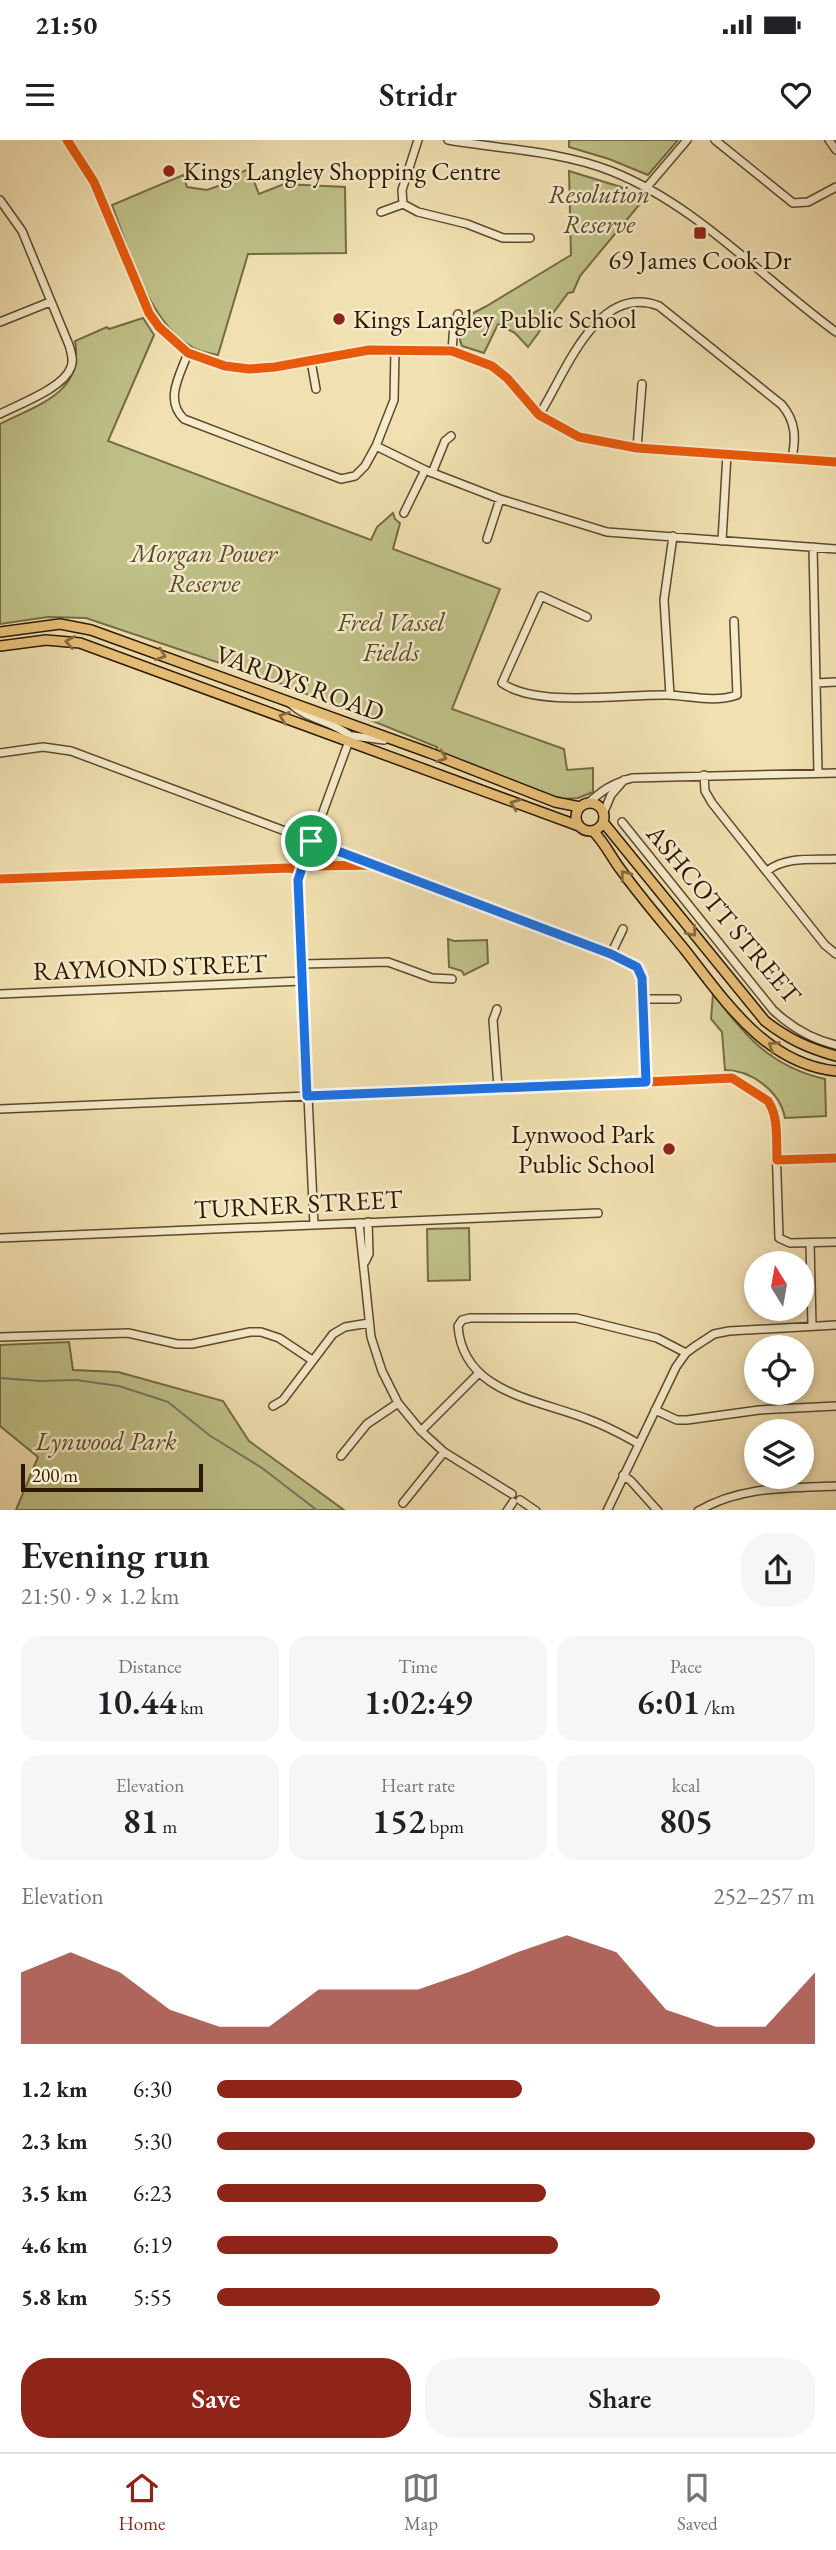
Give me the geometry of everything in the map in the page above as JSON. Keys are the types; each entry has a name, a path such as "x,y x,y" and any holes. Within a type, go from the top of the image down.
{"main road":[{"name":"VARDYS ROAD","path":"0,632 60,624 80,627 288,701 555,802 584,805"},
{"name":"VARDYS ROAD","path":"0,646 46,640 80,643 579,826"},
{"path":"836,1056 807,1048 785,1037 765,1021 603,818 596,804 584,805 576,814 579,826 593,831 604,842 619,868 704,975 756,1034 792,1058 836,1071"},
{"path":"593,831 603,818"}],"street":[{"path":"67,140 94,182 149,313 159,327 188,353 225,366 249,369 369,350 452,351 484,362 500,372 539,415 579,437 637,448 836,462"},
{"path":"404,204 402,190 418,140"},
{"path":"448,140 587,163 647,187 678,206 836,332"},
{"path":"647,187 687,140"},
{"path":"715,140 793,202 808,202 836,187"},
{"path":"829,140 836,150"},
{"path":"0,200 22,231 69,345 72,359 71,368 57,385 0,414"},
{"path":"381,212 404,204 418,212 467,224 503,238 530,238"},
{"path":"0,322 50,302"},
{"path":"539,415 569,361 606,314 626,303 651,303 659,306 782,405 788,412 794,430 792,458"},
{"path":"452,351 454,324 458,314"},
{"path":"188,353 173,398 178,413 190,423 336,479 355,476 365,466 376,446 394,400 395,350"},
{"path":"311,361 316,389"},
{"path":"637,448 642,384"},
{"path":"404,513 451,436"},
{"path":"376,446 429,471 500,499 607,532 836,548"},
{"path":"722,541 727,454"},
{"path":"487,539 500,499"},
{"path":"670,695 664,600 673,536"},
{"path":"813,547 818,773"},
{"path":"587,617 541,596 502,683 509,688 542,696 670,695 703,699 727,698 737,695 734,621"},
{"path":"816,682 836,682"},
{"path":"288,701 299,710 349,735 298,885 314,1225"},
{"path":"349,741 358,736 401,743"},
{"path":"0,753 43,747 71,751 611,954 634,965 640,971 643,999 646,1082"},
{"path":"584,805 606,787 643,777 836,773"},
{"path":"705,775 705,791 712,803 825,945 836,954"},
{"path":"603,818 611,795 625,780"},
{"name":"ASHCOTT STREET","path":"622,822 773,1010 793,1028 815,1039 836,1045"},
{"path":"767,871 786,861 836,859"},
{"path":"0,879 376,865"},
{"path":"611,954 623,929"},
{"path":"302,964 388,962 432,978 452,979"},
{"name":"RAYMOND STREET","path":"0,994 302,981"},
{"path":"643,999 677,999"},
{"path":"497,1009 493,1020 498,1087"},
{"path":"0,1109 729,1078 737,1080 772,1105 775,1117 779,1238 790,1243 836,1242"},
{"path":"777,1160 836,1158"},
{"name":"TURNER STREET","path":"0,1238 597,1213"},
{"path":"365,1262 369,1254 368,1222"},
{"path":"359,1223 369,1323 377,1360 398,1403 421,1431 444,1452 537,1510"},
{"path":"810,1243 812,1325"},
{"path":"639,1444 591,1420 503,1389 478,1374 463,1352 458,1326 462,1320 552,1316 576,1318 657,1338 685,1353"},
{"path":"273,1406 283,1400 336,1331 369,1323"},
{"path":"607,1510 669,1377 685,1353 714,1334 729,1331 836,1325"},
{"path":"0,1337 128,1333 177,1344 192,1344 261,1332 279,1338 312,1360"},
{"path":"421,1431 478,1374"},
{"path":"341,1456 367,1424 398,1403"},
{"path":"655,1410 677,1420 687,1420 758,1410 836,1406"},
{"path":"403,1503 444,1452"},
{"path":"623,1475 659,1510"},
{"path":"698,1510 717,1500 752,1490 836,1486"},
{"path":"507,1510 515,1498"}],"green space":[{"path":"569,140 678,140 648,175 569,147"},
{"path":"249,169 259,194 284,184 345,187 346,253 248,254 218,355 192,347 163,321 142,284 112,205 183,175 187,187 207,190 238,179 237,174"},
{"name":"Resolution Reserve","path":"569,171 621,187 644,199 580,276 573,292 568,293 528,347 515,333 498,324 484,353 462,346 460,334 471,319 471,314 571,255"},
{"path":"143,318 154,335 108,441 371,540 377,527 393,513 400,523 393,549 500,589 452,709 564,749 567,770 593,768 593,792 578,798 561,799 436,751 437,747 282,684 86,618 48,617 0,624 0,424 43,403 66,385 73,373 76,359 75,341 107,327 109,329"},
{"path":"448,939 487,940 488,963 464,975 462,971 449,967"},
{"path":"713,994 748,1036 774,1058 806,1074 825,1079 826,1116 785,1118 777,1099 763,1084 745,1074 725,1070 722,1032 711,1019"},
{"path":"469,1228 470,1280 428,1281 427,1229"},
{"name":"Lynwood Park","path":"69,1342 73,1370 118,1372 223,1401 249,1441 344,1510 16,1510 38,1457 0,1426 0,1345"}],"waterway":[{"path":"0,1378 76,1380 119,1386 168,1402 209,1435 262,1468 317,1510"}],"cycle path":[{"path":"67,140 94,182 149,313 159,327 188,353 225,366 249,369 369,350 452,351 492,366 507,378 539,415 579,437 637,448 836,462"},
{"path":"0,879 289,868 300,870 303,863 314,866 376,865 582,942 634,965 641,971 642,978 646,1082 732,1078 768,1101 772,1107 777,1160 836,1158"}],"place":[{"name":"Kings Langley Shopping Centre","path":"169,171"},
{"name":"69 James Cook Dr","path":"700,233"},
{"name":"Kings Langley Public School","path":"339,319"},
{"name":"Lynwood Park Public School","path":"669,1149"}],"route":[{"path":"311,841 611,954 637,967 642,978 646,1082 307,1096 298,880 311,841"}],"park label":[{"name":"Morgan Power Reserve","path":"204,568"},
{"name":"Fred Vassel Fields","path":"391,637"}]}
